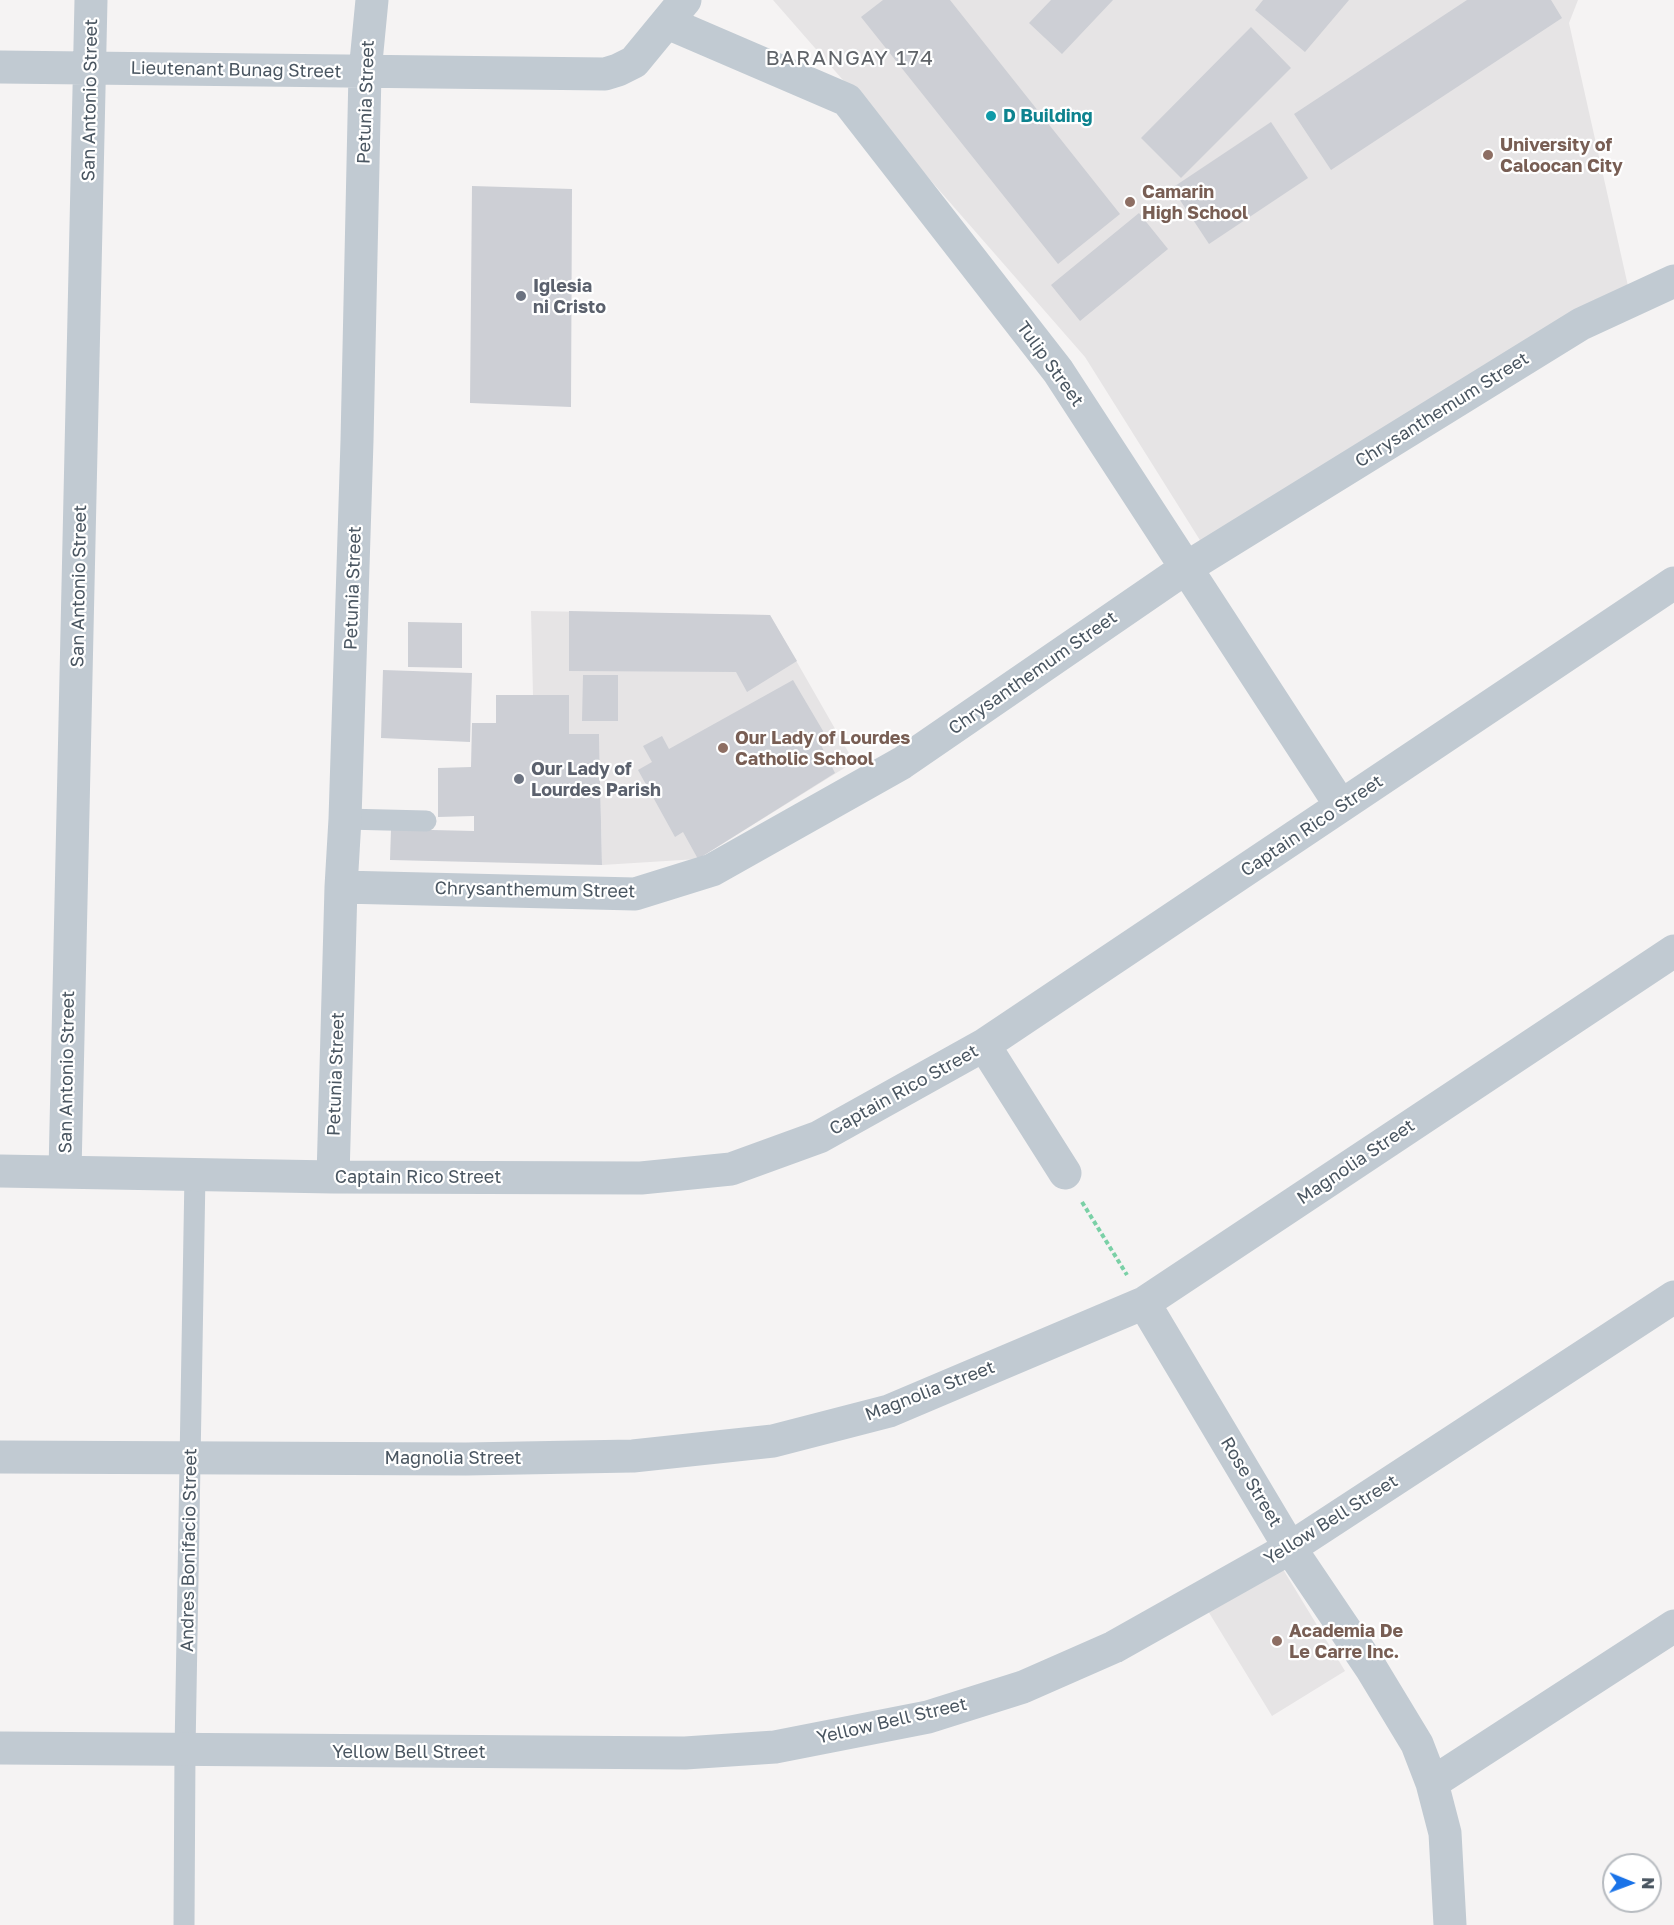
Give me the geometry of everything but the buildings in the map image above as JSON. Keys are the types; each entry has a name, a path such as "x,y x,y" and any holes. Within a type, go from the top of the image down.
{"street":[{"name":"San Antonio Street","path":"64,1173 91,0"},
{"name":"Petunia Street","path":"333,1177 357,453 365,72 372,0"},
{"name":"Lieutenant Bunag Street","path":"0,68 604,74 634,62 676,11"},
{"name":"Tulip Street","path":"676,11 847,100 1058,371 1341,806"},
{"name":"Chrysanthemum Street","path":"341,887 635,894 712,870 903,763 1186,568 1581,324 1674,281"},
{"name":"Captain Rico Street","path":"0,1171 333,1177 641,1178 731,1169 819,1137 984,1045 1674,583"},
{"name":"Magnolia Street","path":"0,1457 466,1459 633,1456 760,1443 890,1411 1144,1304 1674,951"},
{"path":"984,1045 1065,1173"},
{"name":"Yellow Bell Street","path":"0,1748 685,1753 775,1747 928,1717 1023,1686 1114,1647 1290,1548 1674,1297"},
{"name":"Rose Street","path":"1144,1304 1290,1548 1371,1668 1417,1744 1432,1783 1445,1833 1450,1925"},
{"path":"1432,1783 1674,1626"}],"lane":[{"path":"345,819 426,820"},
{"name":"Andres Bonifacio Street","path":"184,1925 195,1174"}],"path":[{"path":"1065,1173 1144,1304"}],"shaded area":[{"path":"773,0 1578,0 1569,23 1628,286 1203,545 1085,357"},
{"name":"Our Lady of Lourdes Catholic School","path":"531,611 770,615 854,762 698,859 602,865 599,734 569,734 569,695 533,695"},
{"name":"Academia De Le Carre Inc.","path":"1281,1566 1345,1671 1272,1716 1208,1611"}],"place":[{"name":"D Building","path":"991,116"},
{"name":"University of Caloocan City","path":"1488,155"},
{"name":"Camarin High School","path":"1130,202"},
{"name":"Iglesia ni Cristo","path":"521,296"},
{"name":"Our Lady of Lourdes Catholic School","path":"723,748"},
{"name":"Our Lady of Lourdes Parish","path":"519,779"},
{"name":"Academia De Le Carre Inc.","path":"1277,1641"}],"district":[{"name":"BARANGAY 174","path":"850,58"}]}
